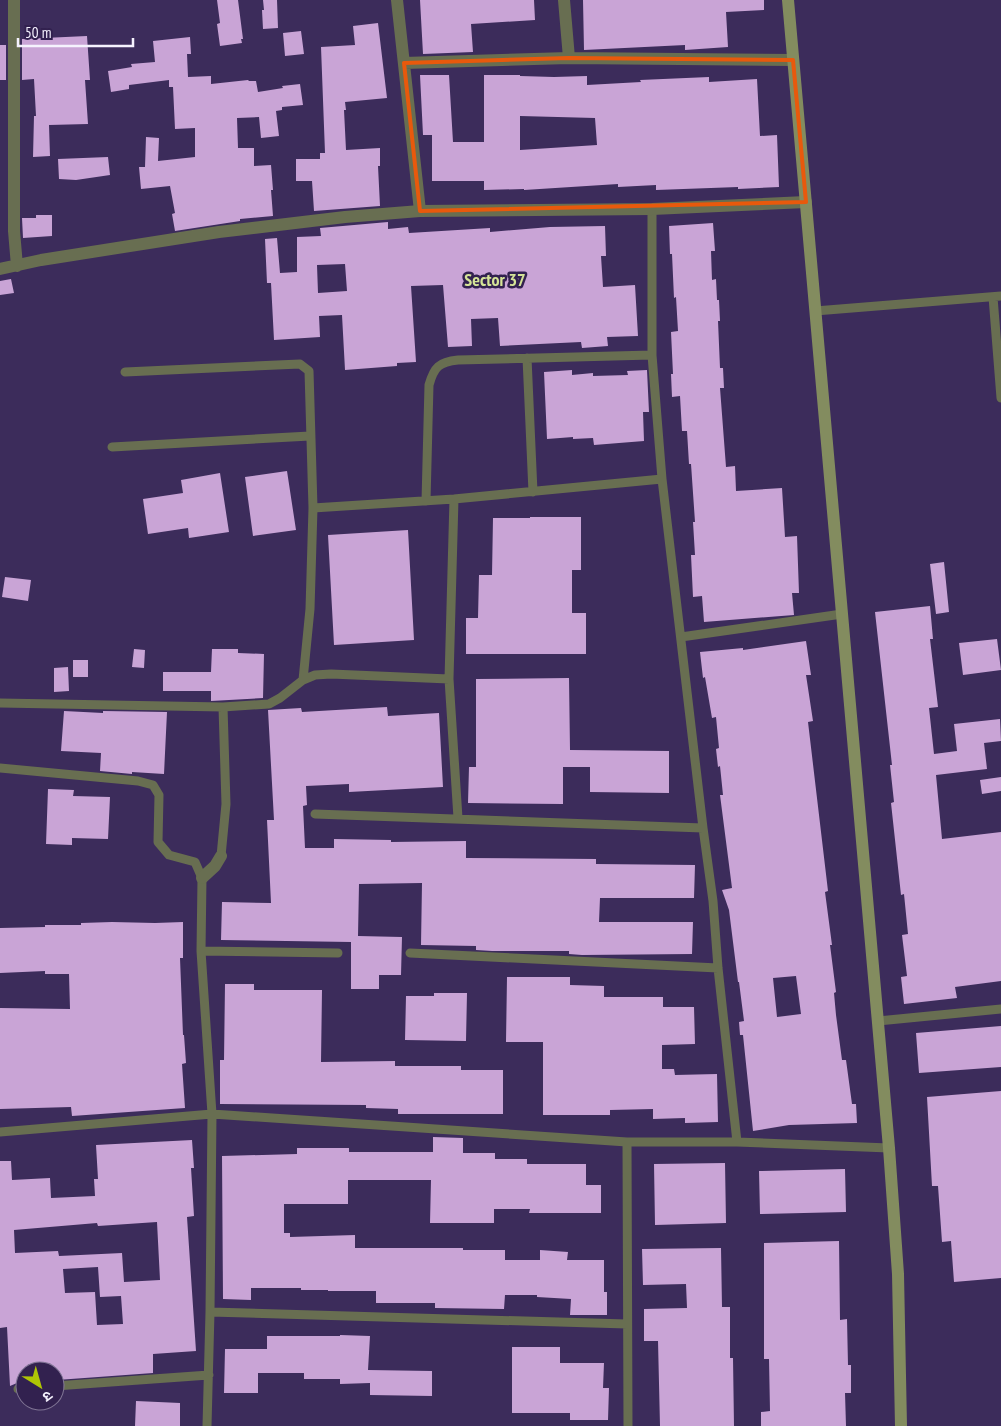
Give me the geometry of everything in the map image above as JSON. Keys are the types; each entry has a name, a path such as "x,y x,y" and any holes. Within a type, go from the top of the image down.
{"street":[{"path":"14,0 14,231 17,266"},
{"path":"397,0 420,211"},
{"path":"564,0 569,58"},
{"path":"788,0 890,1148 898,1274 901,1426"},
{"path":"404,62 569,58 793,60"},
{"path":"0,269 219,232 345,217 420,211 652,209 806,202"},
{"path":"202,878 215,866 221,856"}],"lane":[{"path":"652,209 652,355 662,479 713,901 718,968 737,1142"},
{"path":"815,311 997,296 1001,398"},
{"path":"426,501 429,385 439,365 448,361 652,355"},
{"path":"527,358 533,492"},
{"path":"126,372 300,364 306,368 310,376 313,508 310,609 303,680"},
{"path":"112,446 310,436"},
{"path":"313,508 454,499 662,479"},
{"path":"454,499 449,678 458,818"},
{"path":"681,637 842,614"},
{"path":"0,703 223,707 269,704 303,680 315,675 449,678"},
{"path":"221,856 226,804 223,707"},
{"path":"0,768 138,781 153,785 159,795 158,842 168,855 195,862 202,878 201,951 212,1114 207,1426"},
{"path":"315,814 703,828"},
{"path":"201,951 338,953"},
{"path":"410,953 718,968"},
{"path":"878,1022 1001,1009"},
{"path":"0,1132 212,1114 626,1142 737,1142 890,1148"},
{"path":"626,1142 628,1426"},
{"path":"210,1312 627,1324"},
{"path":"65,1385 208,1375"}],"highlighted area":[{"path":"569,58 793,60 806,202 420,211 404,63"}],"building":[{"path":"217,0 238,0 242,43 220,46 217,24 220,23"},
{"path":"263,0 277,0 278,28 263,29"},
{"path":"420,0 534,0 535,20 471,24 473,52 423,54"},
{"path":"583,0 764,0 764,10 726,12 728,47 685,50 685,45 584,50"},
{"path":"378,23 387,98 345,102 346,110 344,110 346,150 380,148 380,166 378,166 380,206 314,211 312,181 296,181 296,159 320,159 320,153 325,153 321,47 355,45 353,26"},
{"path":"301,31 304,54 285,56 283,33"},
{"path":"87,36 90,80 85,80 88,124 49,125 50,156 33,157 34,116 36,116 34,79 22,80 22,39"},
{"path":"190,37 191,54 187,54 188,77 211,76 211,84 248,80 256,81 258,92 300,84 303,105 282,107 282,110 276,111 279,136 261,138 259,117 237,118 238,148 254,148 254,166 271,165 273,216 240,219 240,221 175,231 172,214 175,213 170,186 141,189 139,167 145,167 146,137 159,138 158,161 195,157 195,128 175,129 173,87 169,87 169,80 129,85 129,89 111,92 108,71 132,67 131,64 155,62 153,41"},
{"path":"0,45 6,45 6,80 0,80"},
{"path":"420,75 449,75 453,142 484,142 484,75 587,76 587,85 641,82 640,80 709,77 709,82 757,79 760,136 777,135 779,187 656,190 656,185 618,187 618,184 524,190 484,190 484,181 432,181 432,135 423,135","holes":["520,116 595,118 597,145 520,150"]},
{"path":"108,157 110,175 76,180 59,179 58,159"},
{"path":"36,215 52,215 52,236 23,238 22,218 36,218"},
{"path":"388,222 388,229 408,227 409,233 490,228 490,232 550,227 605,226 606,256 601,256 603,287 635,285 638,336 607,337 608,346 582,348 581,342 500,346 498,318 471,319 472,346 448,347 443,285 411,286 416,362 397,363 397,366 345,370 342,315 319,316 320,337 274,340 271,283 267,283 265,239 277,238 280,273 297,272 297,237 321,236 320,228","holes":["345,264 347,291 318,293 317,265"]},
{"path":"713,223 715,251 711,251 712,280 716,279 717,300 719,300 720,368 723,368 724,388 720,388 726,467 735,466 736,491 782,488 785,537 797,536 799,593 792,593 794,615 704,622 702,596 693,597 691,555 695,555 693,522 695,522 691,464 689,464 687,431 682,431 680,396 672,397 671,332 678,331 669,226"},
{"path":"11,279 14,293 0,295 0,281"},
{"path":"572,370 572,375 593,373 593,376 628,375 627,371 647,370 649,412 643,412 644,441 594,445 593,438 547,439 544,372"},
{"path":"287,471 296,530 253,536 245,477"},
{"path":"220,473 229,532 189,538 188,528 148,534 143,499 183,493 181,480"},
{"path":"581,517 581,570 572,570 572,613 586,613 586,654 466,654 466,618 478,618 479,575 492,575 493,518"},
{"path":"408,530 414,640 334,645 328,535"},
{"path":"944,562 949,612 936,614 930,564"},
{"path":"5,577 31,580 28,601 2,597"},
{"path":"930,606 933,639 930,639 938,707 929,708 934,754 957,751 954,724 1000,719 1001,741 984,743 987,769 936,775 942,839 1001,832 1001,981 955,987 957,998 904,1004 901,977 907,976 902,935 908,934 904,894 901,895 891,803 894,802 890,765 892,765 875,612"},
{"path":"997,639 1001,670 963,675 959,643"},
{"path":"806,641 811,675 806,675 813,721 808,722 828,891 825,892 832,945 830,945 836,992 834,993 836,1015 842,1060 846,1060 852,1104 856,1104 857,1123 789,1125 753,1131 743,1035 740,1035 739,1022 744,1021 739,982 729,910 722,890 732,888 720,795 723,795 716,749 719,748 716,717 712,718 705,677 703,678 700,652 743,648 743,650","holes":["796,976 801,1014 777,1017 773,978"]},
{"path":"134,649 145,650 144,668 132,667"},
{"path":"212,649 238,649 238,653 264,654 263,698 211,701 211,691 163,691 163,672 211,672"},
{"path":"73,660 88,660 88,677 73,677"},
{"path":"68,667 69,691 54,692 54,668"},
{"path":"569,678 570,750 669,751 669,793 590,792 590,767 563,767 563,804 468,803 469,767 476,767 476,679"},
{"path":"387,707 388,716 439,713 443,787 349,792 349,784 306,786 307,805 303,806 305,848 334,848 334,839 391,840 391,842 466,841 466,858 596,859 596,864 695,865 694,898 600,898 599,922 693,922 692,954 582,955 569,954 569,951 492,951 476,950 476,946 421,945 422,883 359,884 358,936 402,937 401,975 379,975 379,989 351,989 351,942 221,940 222,902 271,903 267,820 274,820 268,710 301,708 302,712"},
{"path":"64,711 103,713 103,711 167,712 164,774 100,771 101,753 61,751"},
{"path":"1001,777 1001,791 982,794 980,780"},
{"path":"48,789 74,790 73,796 110,797 108,839 72,838 72,845 46,844"},
{"path":"112,922 183,922 183,958 180,958 186,1063 182,1064 185,1108 72,1116 71,1107 0,1109 0,1008 70,1009 69,974 45,974 45,971 0,973 0,928"},
{"path":"507,977 570,977 570,985 604,986 604,997 663,997 663,1007 694,1007 695,1044 662,1045 662,1069 674,1069 675,1075 717,1074 718,1122 685,1123 685,1118 653,1119 653,1109 610,1110 610,1115 543,1115 543,1042 506,1042"},
{"path":"225,984 254,984 254,990 322,990 321,1062 395,1061 395,1066 461,1066 461,1070 503,1070 503,1114 398,1114 398,1109 366,1108 366,1105 220,1104 220,1060 224,1060"},
{"path":"434,993 467,993 466,1041 405,1040 406,996 434,996"},
{"path":"1001,1026 1001,1067 919,1073 916,1033"},
{"path":"1001,1091 1001,1278 954,1282 951,1241 942,1242 938,1186 932,1186 927,1097"},
{"path":"433,1137 463,1138 463,1153 495,1153 495,1159 527,1159 527,1164 586,1164 586,1185 601,1185 601,1213 529,1213 530,1209 494,1209 494,1223 430,1223 431,1180 348,1180 348,1204 284,1204 284,1233 290,1233 290,1237 355,1235 355,1248 505,1250 505,1260 540,1260 540,1250 568,1252 567,1260 604,1260 604,1292 607,1292 607,1315 570,1315 571,1299 537,1297 537,1295 505,1295 504,1309 435,1308 435,1303 376,1303 376,1291 301,1290 301,1288 251,1288 251,1300 223,1299 222,1156 297,1154 297,1148 349,1148 349,1152 433,1152"},
{"path":"192,1140 194,1168 191,1168 194,1216 187,1217 196,1351 153,1354 153,1373 65,1379 65,1361 15,1361 15,1384 10,1386 7,1327 0,1328 0,1161 11,1161 12,1180 50,1178 51,1198 95,1196 94,1179 98,1179 96,1145","holes":["157,1222 160,1280 124,1282 122,1253 59,1256 58,1251 15,1253 14,1230 97,1223 98,1226","98,1267 100,1297 121,1296 123,1324 97,1325 95,1292 65,1293 63,1269"]},
{"path":"725,1163 726,1223 655,1225 654,1164"},
{"path":"845,1169 846,1212 760,1214 759,1171"},
{"path":"839,1241 840,1320 847,1319 848,1365 851,1365 851,1393 845,1393 846,1426 761,1426 761,1412 770,1411 769,1359 764,1359 764,1243"},
{"path":"721,1248 722,1307 730,1307 730,1358 733,1358 734,1426 660,1426 658,1341 644,1341 644,1309 687,1308 686,1284 643,1285 642,1249"},
{"path":"267,1336 370,1336 368,1370 432,1371 432,1396 370,1395 370,1383 340,1384 340,1379 304,1379 304,1373 258,1373 258,1393 224,1393 225,1349 267,1349"},
{"path":"512,1347 560,1347 560,1363 604,1363 603,1388 609,1388 608,1420 570,1420 570,1413 512,1413"},
{"path":"136,1401 180,1403 180,1426 135,1426"}],"district":[{"name":"Sector 37","path":"495,280"}]}
